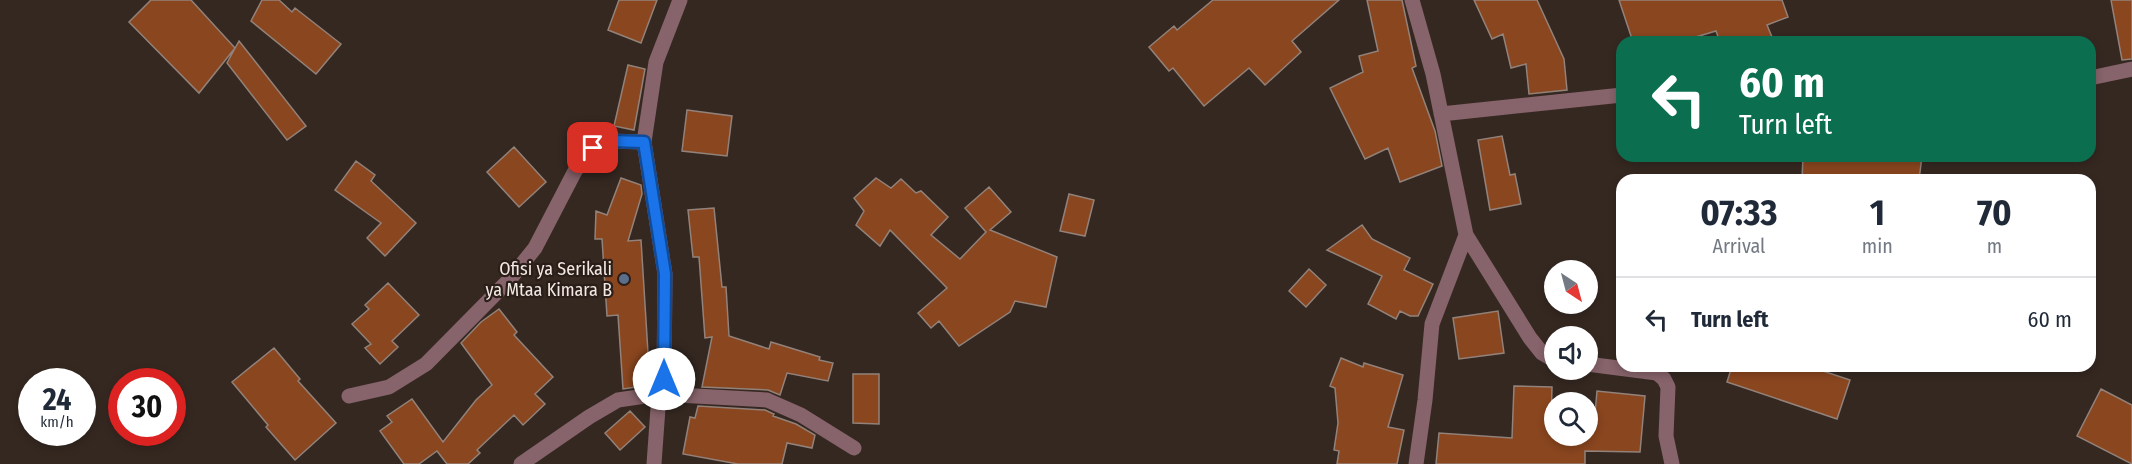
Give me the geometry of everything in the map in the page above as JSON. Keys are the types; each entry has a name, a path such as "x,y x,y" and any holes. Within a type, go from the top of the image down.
{"street":[{"path":"654,464 659,394 664,379 665,274 644,142 656,62 680,0"},
{"path":"1412,0 1433,74 1466,235 1530,338 1544,354"},
{"path":"2096,77 2132,69"},
{"path":"1441,114 1616,96"},
{"path":"349,396 388,387 426,364 510,279 535,248 575,171 593,148 609,141 644,142"},
{"path":"1416,464 1425,400 1431,324 1466,235"},
{"path":"1598,365 1616,368"},
{"path":"1648,372 1656,373 1665,379 1668,387 1666,436 1672,464"},
{"path":"521,464 618,400 659,394 767,400 801,415 854,448"}],"building":[{"path":"151,0 191,0 235,48 199,93 129,22"},
{"path":"262,0 279,0 292,12 295,8 341,44 316,74 251,21"},
{"path":"619,0 657,0 641,43 608,30"},
{"path":"1213,0 1339,0 1292,41 1301,52 1265,85 1249,68 1204,106 1173,68 1169,71 1149,47 1174,26 1177,30"},
{"path":"1367,0 1402,0 1416,66 1412,68 1435,131 1442,166 1400,182 1388,148 1365,159 1330,88 1363,72 1359,56 1378,51"},
{"path":"1474,0 1537,0 1564,59 1567,90 1529,94 1526,64 1511,68 1503,34 1492,39"},
{"path":"1619,0 1782,0 1788,17 1767,25 1772,36 1718,36 1716,31 1699,36 1631,36"},
{"path":"2111,0 2132,0 2132,59 2122,60"},
{"path":"239,41 306,126 287,140 227,63"},
{"path":"628,65 645,69 634,130 614,126"},
{"path":"687,110 732,116 727,156 682,151"},
{"path":"1502,136 1510,175 1515,174 1521,204 1490,210 1478,140"},
{"path":"514,147 546,182 519,207 487,172"},
{"path":"356,161 375,175 371,181 416,223 385,256 367,238 381,223 335,190"},
{"path":"1803,162 1921,162 1920,174 1802,174"},
{"name":"Ofisi ya Serikali ya Mtaa Kimara B","path":"621,178 641,185 642,194 628,241 641,240 650,385 623,389 618,315 607,316 602,239 595,239 596,211 607,215"},
{"path":"876,178 891,188 901,179 916,193 921,191 948,217 931,235 960,259 986,232 965,208 989,187 1011,212 990,230 1057,257 1046,307 1015,301 1010,312 959,346 939,321 931,328 918,313 947,288 890,230 880,246 856,225 864,211 854,198"},
{"path":"1069,194 1094,200 1085,236 1060,231"},
{"path":"714,208 722,287 726,287 729,336 769,349 771,342 820,357 819,360 833,363 828,381 787,373 780,395 768,390 702,387 712,337 705,338 699,257 693,257 688,210"},
{"path":"1362,225 1372,239 1410,258 1404,270 1433,284 1418,316 1410,316 1400,311 1396,319 1368,304 1382,276 1327,250"},
{"path":"1309,269 1326,285 1306,307 1289,291"},
{"path":"388,283 419,315 392,341 398,347 380,364 365,348 371,344 352,324 369,309 365,305"},
{"path":"499,309 517,332 514,335 553,377 535,394 545,404 523,425 514,415 477,450 480,453 468,464 447,464 437,451 419,464 404,464 380,431 392,422 387,416 412,399 443,442 476,400 492,385 461,343 481,322"},
{"path":"1498,311 1504,353 1459,359 1453,318"},
{"path":"274,348 300,379 298,381 336,423 295,460 266,427 268,425 232,382"},
{"path":"1341,358 1363,367 1364,363 1403,375 1388,427 1404,430 1397,464 1337,464 1339,451 1334,450 1338,423 1335,388 1330,386"},
{"path":"1730,372 1826,372 1850,380 1837,419 1727,382"},
{"path":"853,374 879,374 879,424 853,423"},
{"path":"1514,386 1552,387 1552,392 1544,392 1544,446 1598,446 1597,391 1645,396 1640,452 1585,451 1585,464 1436,464 1439,433 1512,438"},
{"path":"2101,389 2132,405 2132,464 2077,436"},
{"path":"698,406 765,410 815,435 812,448 787,443 782,464 738,464 683,454 690,417 695,418"},
{"path":"630,411 645,427 620,450 605,433"}],"place":[{"name":"Ofisi ya Serikali ya Mtaa Kimara B","path":"624,279"}],"route":[{"path":"593,148 609,141 644,142 665,274 664,379"}]}
